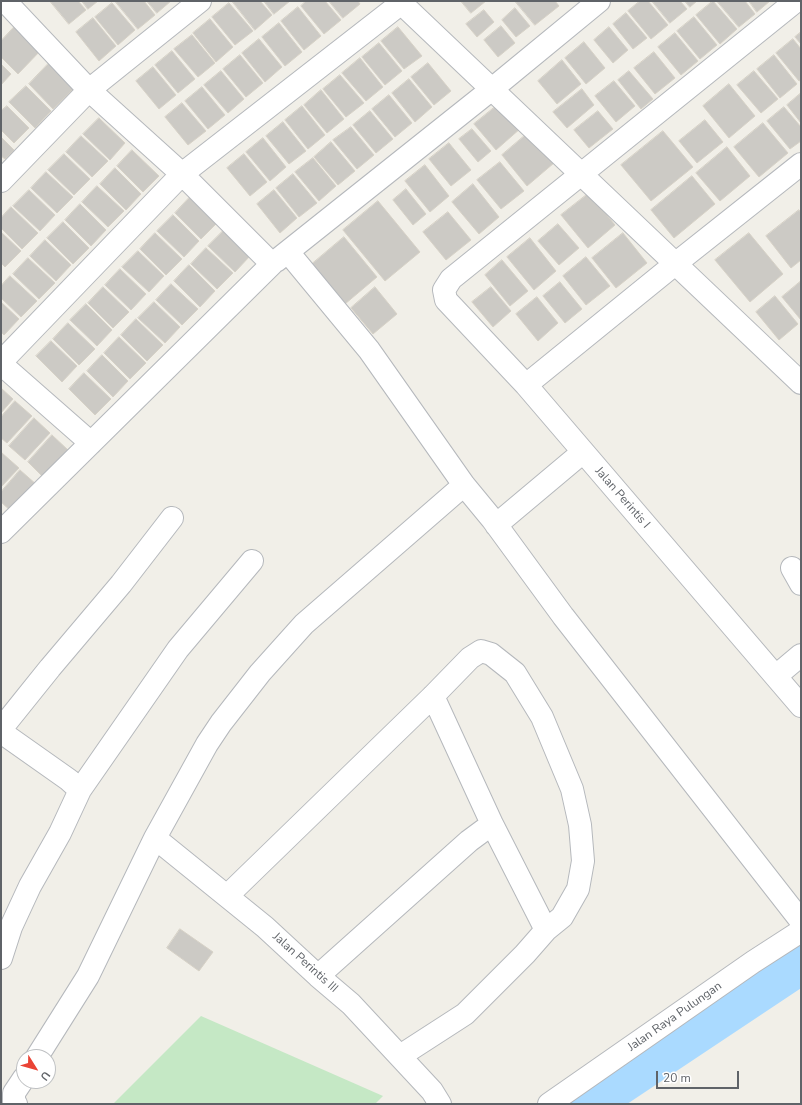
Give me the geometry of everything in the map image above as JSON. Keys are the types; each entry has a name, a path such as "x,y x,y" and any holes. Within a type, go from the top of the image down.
{"street":[{"path":"5,1 89,90 182,174 280,258 369,350 464,485 563,616 801,921"},
{"path":"1,181 89,90 200,1"},
{"path":"1,532 280,258 492,90 599,1"},
{"path":"581,175 796,1"},
{"path":"91,443 1,363 182,174 401,2 675,264 798,376"},
{"path":"526,385 801,164"},
{"name":"Jalan Perintis I","path":"581,175 451,279 444,290 446,300 526,385 801,706"},
{"path":"496,526 583,452"},
{"path":"42,1049 88,976 155,838 207,744 221,723 270,662 304,624 464,485"},
{"path":"80,790 69,780 1,730 50,668 121,584 172,518"},
{"path":"1,958 11,927 30,886 60,833 80,790 178,649 252,561"},
{"path":"227,896 433,696 470,658 481,651 491,654 516,673 542,717 572,789 580,825 583,861 578,889 562,917 546,930 525,954 465,1014 400,1056"},
{"path":"776,676 801,655"},
{"path":"433,696 492,824 546,930"},
{"path":"318,976 469,841 492,824"},
{"name":"Jalan Perintis III","path":"155,838 265,927 351,1004 432,1091 440,1104"},
{"name":"Jalan Raya Pulungan","path":"550,1104 753,962 801,931"},
{"path":"16,1104 13,1098 17,1089"}],"green space":[{"path":"201,1016 383,1096 375,1104 113,1104"}],"building":[{"path":"50,1 78,1 86,10 69,24"},
{"path":"82,1 98,1 88,9"},
{"path":"115,1 144,1 155,15 138,29"},
{"path":"147,1 171,1 157,13"},
{"path":"232,1 260,1 272,15 255,30"},
{"path":"264,1 290,1 274,14"},
{"path":"306,1 325,1 341,20 324,34 301,6"},
{"path":"329,1 358,1 360,4 343,18"},
{"path":"461,1 486,1 471,13"},
{"path":"515,1 555,1 559,6 535,25"},
{"path":"640,1 648,1 668,25 651,39 628,11"},
{"path":"652,1 680,1 687,9 670,23"},
{"path":"685,1 697,1 690,7"},
{"path":"713,1 737,29 720,44 696,15"},
{"path":"717,1 745,1 755,14 739,27"},
{"path":"749,1 770,1 757,12"},
{"path":"112,3 135,30 118,45 95,17"},
{"path":"229,3 253,31 235,45 212,17"},
{"path":"298,7 321,36 304,50 281,21"},
{"path":"515,8 530,26 516,37 502,20"},
{"path":"484,10 494,22 477,37 466,24"},
{"path":"626,13 647,38 633,49 613,24"},
{"path":"694,17 717,45 700,59 677,31"},
{"path":"93,18 116,46 99,61 76,32"},
{"path":"210,19 233,47 216,62 193,33"},
{"path":"18,23 43,48 18,74 1,57 1,41"},
{"path":"279,23 302,52 285,66 262,37"},
{"path":"501,26 515,43 498,57 484,40"},
{"path":"398,27 422,56 404,69 381,41"},
{"path":"609,27 628,50 613,63 594,40"},
{"path":"801,32 801,44 795,37"},
{"path":"675,33 698,61 681,75 658,47"},
{"path":"192,35 215,63 198,77 174,49"},
{"path":"259,39 282,67 265,82 242,53"},
{"path":"793,39 801,49 801,80 799,81 776,53"},
{"path":"584,42 605,68 586,84 565,58"},
{"path":"379,43 402,71 385,85 362,57"},
{"path":"172,51 195,79 178,93 155,65"},
{"path":"654,52 675,78 655,94 634,68"},
{"path":"240,55 263,83 246,97 223,69"},
{"path":"774,55 797,84 780,98 757,69"},
{"path":"360,58 383,87 366,101 342,73"},
{"path":"562,60 581,84 557,104 538,81"},
{"path":"50,62 75,87 53,109 29,84"},
{"path":"428,63 451,91 434,105 411,77"},
{"path":"1,64 11,74 1,85"},
{"path":"153,67 176,95 159,109 136,81"},
{"path":"221,71 244,99 228,113 204,85"},
{"path":"629,71 653,99 641,109 618,80"},
{"path":"754,71 778,99 761,113 737,85"},
{"path":"340,75 364,103 346,117 323,89"},
{"path":"409,79 432,107 415,122 392,93"},
{"path":"614,81 635,106 616,122 595,96"},
{"path":"729,84 755,116 729,138 703,106"},
{"path":"26,86 51,111 35,128 9,102"},
{"path":"202,87 225,115 208,129 185,101"},
{"path":"582,89 594,105 567,128 553,112"},
{"path":"321,90 344,119 327,133 304,105"},
{"path":"801,93 801,123 787,105"},
{"path":"389,95 412,123 395,137 372,109"},
{"path":"182,103 206,131 188,145 165,117"},
{"path":"500,103 521,128 496,150 474,124"},
{"path":"7,106 29,128 14,143 1,130 1,111"},
{"path":"302,106 325,135 308,149 285,120"},
{"path":"784,107 801,127 801,141 790,149 767,121"},
{"path":"370,111 393,139 376,153 353,125"},
{"path":"598,111 613,129 589,148 574,130"},
{"path":"99,118 125,143 110,160 83,134"},
{"path":"705,120 723,142 697,163 679,141"},
{"path":"283,122 306,151 289,164 266,136"},
{"path":"763,123 788,153 759,177 734,147"},
{"path":"351,127 374,155 357,169 333,140"},
{"path":"472,129 491,151 478,162 459,139"},
{"path":"663,131 693,167 651,201 621,165"},
{"path":"529,132 554,163 527,186 502,155"},
{"path":"81,136 108,161 92,177 66,152"},
{"path":"1,137 14,150 5,159 1,156"},
{"path":"263,138 286,167 270,181 246,152"},
{"path":"331,142 355,171 338,185 314,157"},
{"path":"449,143 471,170 451,186 429,159"},
{"path":"727,147 750,176 720,201 696,173"},
{"path":"132,150 159,176 143,192 117,166"},
{"path":"64,154 90,179 74,195 48,170"},
{"path":"244,154 267,182 250,196 227,168"},
{"path":"313,158 336,186 319,201 295,172"},
{"path":"500,162 524,191 501,209 477,180"},
{"path":"425,165 449,196 430,212 405,181"},
{"path":"115,168 141,194 126,210 100,184"},
{"path":"46,172 73,197 57,213 31,188"},
{"path":"293,174 317,203 299,217 276,188"},
{"path":"692,176 715,204 674,238 651,210"},
{"path":"473,184 499,217 479,234 452,202"},
{"path":"97,186 124,211 108,227 82,202"},
{"path":"406,189 426,214 413,225 393,200"},
{"path":"29,190 55,215 40,231 13,206"},
{"path":"274,190 297,218 280,233 257,204"},
{"path":"589,193 615,225 588,248 561,215"},
{"path":"190,197 217,223 201,239 175,213"},
{"path":"378,201 420,252 385,281 343,230"},
{"path":"80,204 106,230 91,246 65,220"},
{"path":"11,207 38,233 22,249 1,228 1,218"},
{"path":"799,210 801,213 801,260 791,268 766,236"},
{"path":"448,212 471,240 446,260 423,232"},
{"path":"173,215 199,241 184,257 157,231"},
{"path":"63,222 89,248 73,264 47,238"},
{"path":"558,224 579,248 559,265 538,241"},
{"path":"224,230 250,256 235,272 208,246"},
{"path":"1,232 21,251 5,267 1,263"},
{"path":"155,233 182,259 166,275 140,249"},
{"path":"623,233 647,263 616,288 592,258"},
{"path":"749,233 783,274 750,302 715,260"},
{"path":"344,237 377,277 345,304 312,264"},
{"path":"530,238 556,271 534,290 507,257"},
{"path":"45,240 71,265 56,281 30,256"},
{"path":"206,248 233,273 217,289 191,264"},
{"path":"138,251 164,276 149,292 122,267"},
{"path":"586,257 610,286 586,305 563,276"},
{"path":"28,258 55,283 39,299 13,274"},
{"path":"502,260 528,291 510,306 485,275"},
{"path":"189,265 215,291 200,307 174,281"},
{"path":"120,269 146,294 131,310 105,285"},
{"path":"10,276 37,301 21,317 1,298 1,286"},
{"path":"801,281 801,320 782,297"},
{"path":"560,282 582,309 565,323 543,296"},
{"path":"171,284 198,309 182,325 156,300"},
{"path":"103,287 129,312 113,328 88,303"},
{"path":"375,287 397,314 373,334 351,308"},
{"path":"491,287 511,311 493,327 472,302"},
{"path":"775,296 798,324 779,340 756,312"},
{"path":"537,297 558,323 538,341 516,314"},
{"path":"1,302 19,319 4,335 1,332"},
{"path":"154,302 180,327 165,343 138,318"},
{"path":"86,304 112,330 97,346 70,320"},
{"path":"136,319 163,345 147,361 121,335"},
{"path":"68,323 95,349 79,365 53,339"},
{"path":"119,337 146,363 130,379 104,353"},
{"path":"51,341 77,366 62,382 36,356"},
{"path":"102,355 128,381 113,397 87,371"},
{"path":"84,373 111,399 95,415 69,389"},
{"path":"1,388 13,399 1,413"},
{"path":"15,401 32,416 7,443 1,438 1,417"},
{"path":"34,418 50,433 25,460 9,446"},
{"path":"52,435 68,450 43,477 28,462"},
{"path":"2,453 19,468 1,487 1,454"},
{"path":"20,470 37,485 12,512 1,502 1,492"},
{"path":"180,929 213,952 199,971 167,948"}],"waterway":[{"path":"582,1104 801,958"}]}
